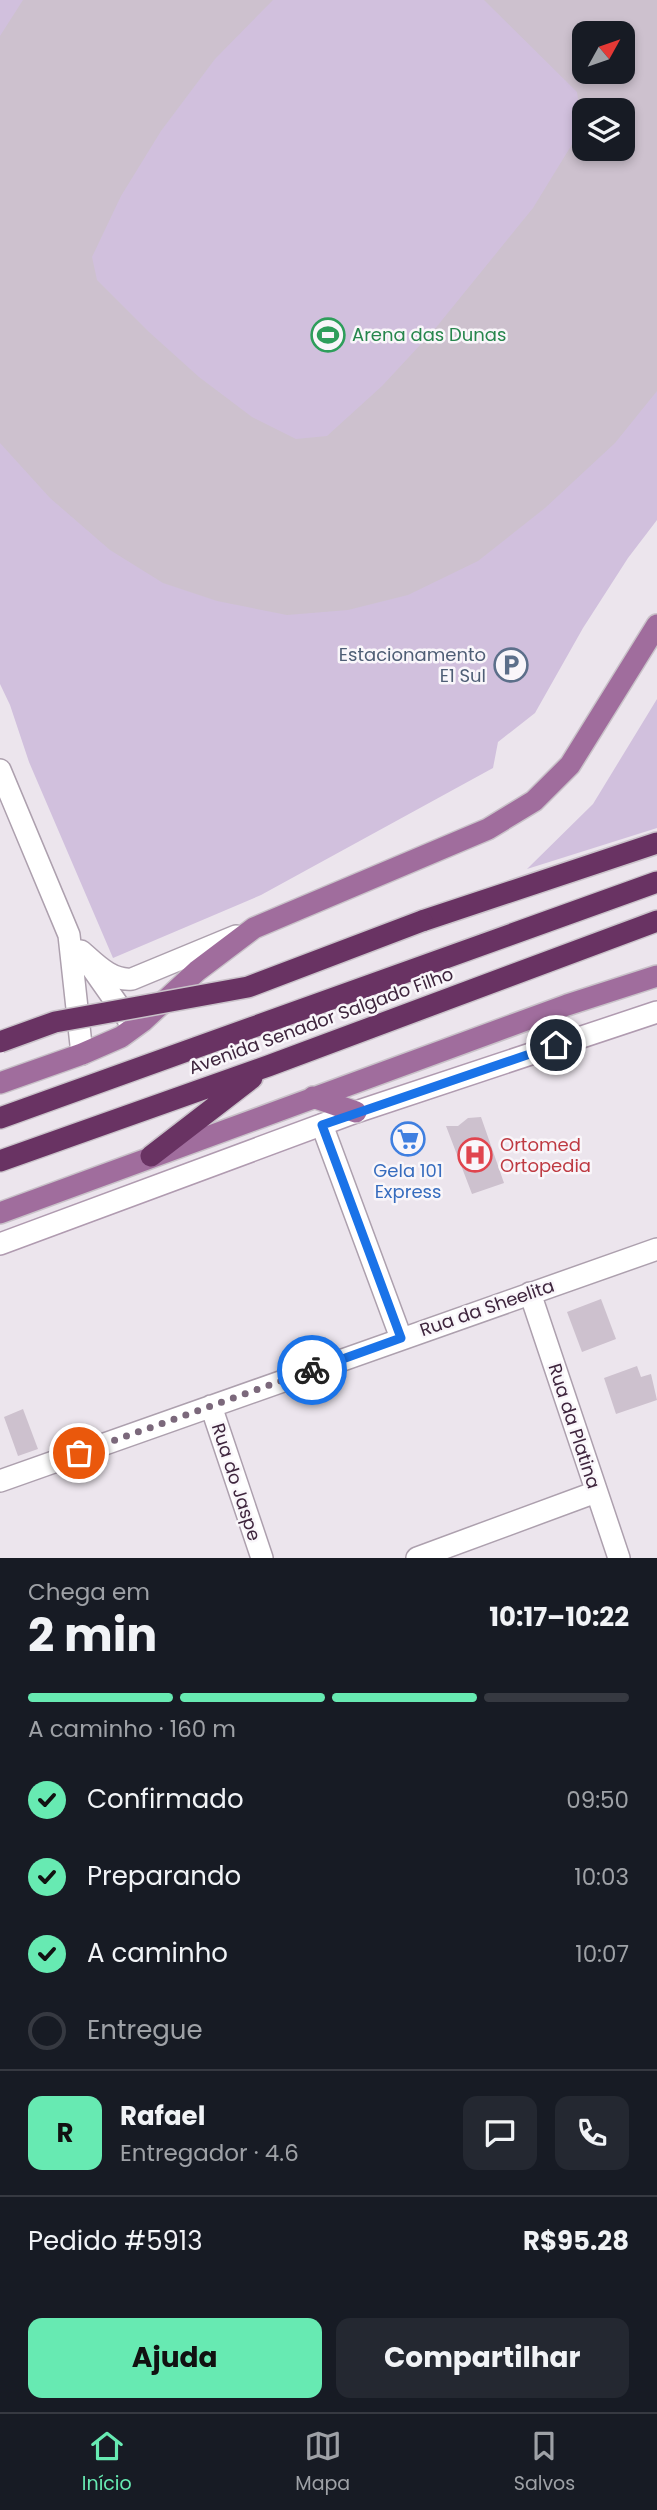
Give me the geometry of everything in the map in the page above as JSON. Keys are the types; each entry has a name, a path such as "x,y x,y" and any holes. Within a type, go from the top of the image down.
{"highway":[{"path":"0,1042 55,1022 248,987 422,920 657,844"},
{"name":"Avenida Senador Salgado Filho","path":"0,1118 657,882"},
{"name":"Avenida Senador Salgado Filho","path":"0,1161 268,1066 657,920"},
{"path":"151,1156 268,1066"}],"main road":[{"path":"0,1083 82,1054 134,1028 197,971 254,928 488,828 534,801 570,765 657,625"},
{"path":"0,1213 567,1005 657,976"},
{"path":"313,1097 355,1112"}],"street":[{"path":"0,770 75,943 134,1028"},
{"path":"75,943 113,976 122,980 132,979 254,928"},
{"path":"75,943 82,1054"},
{"path":"0,1244 355,1112 657,1012"},
{"path":"322,1125 401,1338"},
{"name":"Rua da Sheelita","path":"0,1481 657,1249"},
{"name":"Rua da Platina","path":"530,1293 619,1558"},
{"name":"Rua do Jaspe","path":"211,1406 262,1558"},
{"path":"417,1558 596,1492"}],"shaded area":[{"name":"Arena das Dunas","path":"0,0 657,0 657,520 628,558 583,628 535,713 498,742 493,768 261,895 113,958 29,762 0,684"},
{"path":"657,699 657,828 527,869 593,804"}],"building":[{"name":"Arena das Dunas","path":"23,0 273,0 215,59 161,131 121,196 92,257 97,280 199,377 252,417 296,439 327,436 382,386 434,330 533,208 572,144 572,161 635,161 635,98 578,98 577,92 484,0 657,0 657,391 615,443 545,508 478,561 408,595 348,610 287,615 217,601 163,583 110,550 50,498 0,443 0,36"},
{"name":"Ortomed Ortopedia","path":"481,1117 504,1183 472,1194 446,1126 458,1126 468,1118"},
{"name":"Gela 101 Express","path":"411,1125 420,1147 404,1153 396,1132"},
{"path":"601,1299 616,1339 582,1352 567,1312"},
{"path":"637,1366 641,1377 651,1374 657,1400 616,1414 604,1378"},
{"path":"23,1409 38,1449 18,1456 4,1417"}],"way so far":[{"path":"79,1453 312,1370"}],"place":[{"name":"Arena das Dunas","path":"328,335"},
{"name":"Estacionamento E1 Sul","path":"511,665"},
{"name":"Gela 101 Express","path":"408,1139"},
{"name":"Ortomed Ortopedia","path":"475,1155"}],"route":[{"path":"312,1370 401,1338 322,1125 556,1045"}]}
